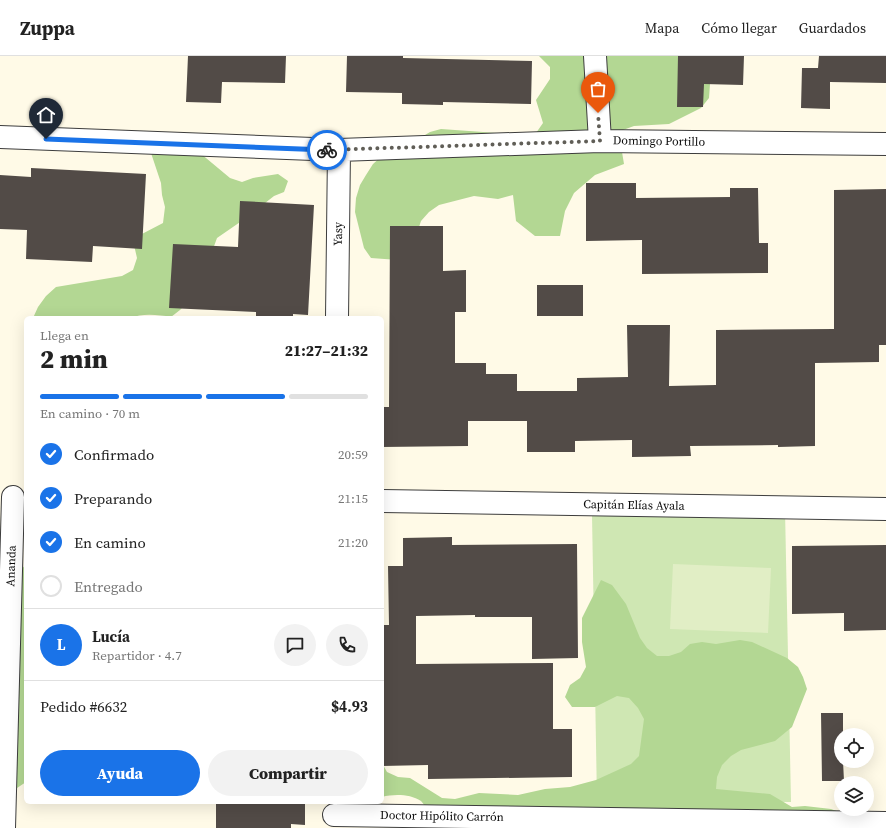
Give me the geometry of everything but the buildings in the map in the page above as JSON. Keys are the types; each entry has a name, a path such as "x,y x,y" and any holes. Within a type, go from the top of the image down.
{"street":[{"path":"595,56 600,141"},
{"name":"Domingo Portillo","path":"0,137 339,150 600,141 886,144"},
{"name":"Yasy","path":"338,316 339,150"},
{"name":"Ananda","path":"4,828 13,497"},
{"name":"Capitán Elías Ayala","path":"384,501 886,509"},
{"name":"Doctor Hipólito Carrón","path":"334,815 886,824"}],"green space":[{"path":"539,56 695,56 710,84 709,98 701,108 669,124 634,126 623,130 622,152 624,164 595,175 574,193 565,211 560,236 535,236 516,221 513,195 498,199 474,196 439,205 429,212 421,221 417,233 398,260 371,258 364,248 355,212 356,198 360,185 373,164 383,155 407,146 430,132 441,129 497,133 509,136 536,133 543,123 536,100 550,79 550,67"},
{"path":"182,138 230,178 242,182 253,178 278,174 288,181 284,192 274,196 217,238 188,302 172,316 34,316 46,296 56,287 122,276 133,270 137,258 134,245 140,235 163,223 165,207 161,183 150,150"},
{"path":"785,510 791,802 597,801 592,515"},
{"path":"0,550 20,563 24,568 24,783 11,792 0,794"},
{"path":"673,564 771,568 768,633 670,629"},
{"path":"601,580 612,585 626,604 640,638 647,648 657,656 669,656 681,652 690,644 702,642 716,644 740,640 752,642 787,658 798,667 807,689 792,727 775,741 741,750 731,756 722,765 717,777 716,789 770,794 792,807 805,806 831,809 834,810 834,813 562,828 425,828 428,812 421,801 402,795 384,797 384,767 387,772 398,777 410,778 442,798 455,799 479,793 518,795 545,789 570,787 596,780 631,764 639,756 644,719 638,708 629,698 617,696 595,707 572,707 565,697 570,685 580,678 586,667 582,642 582,618"}],"way so far":[{"path":"327,150 600,141 598,113"}],"route":[{"path":"46,139 327,150"}]}
